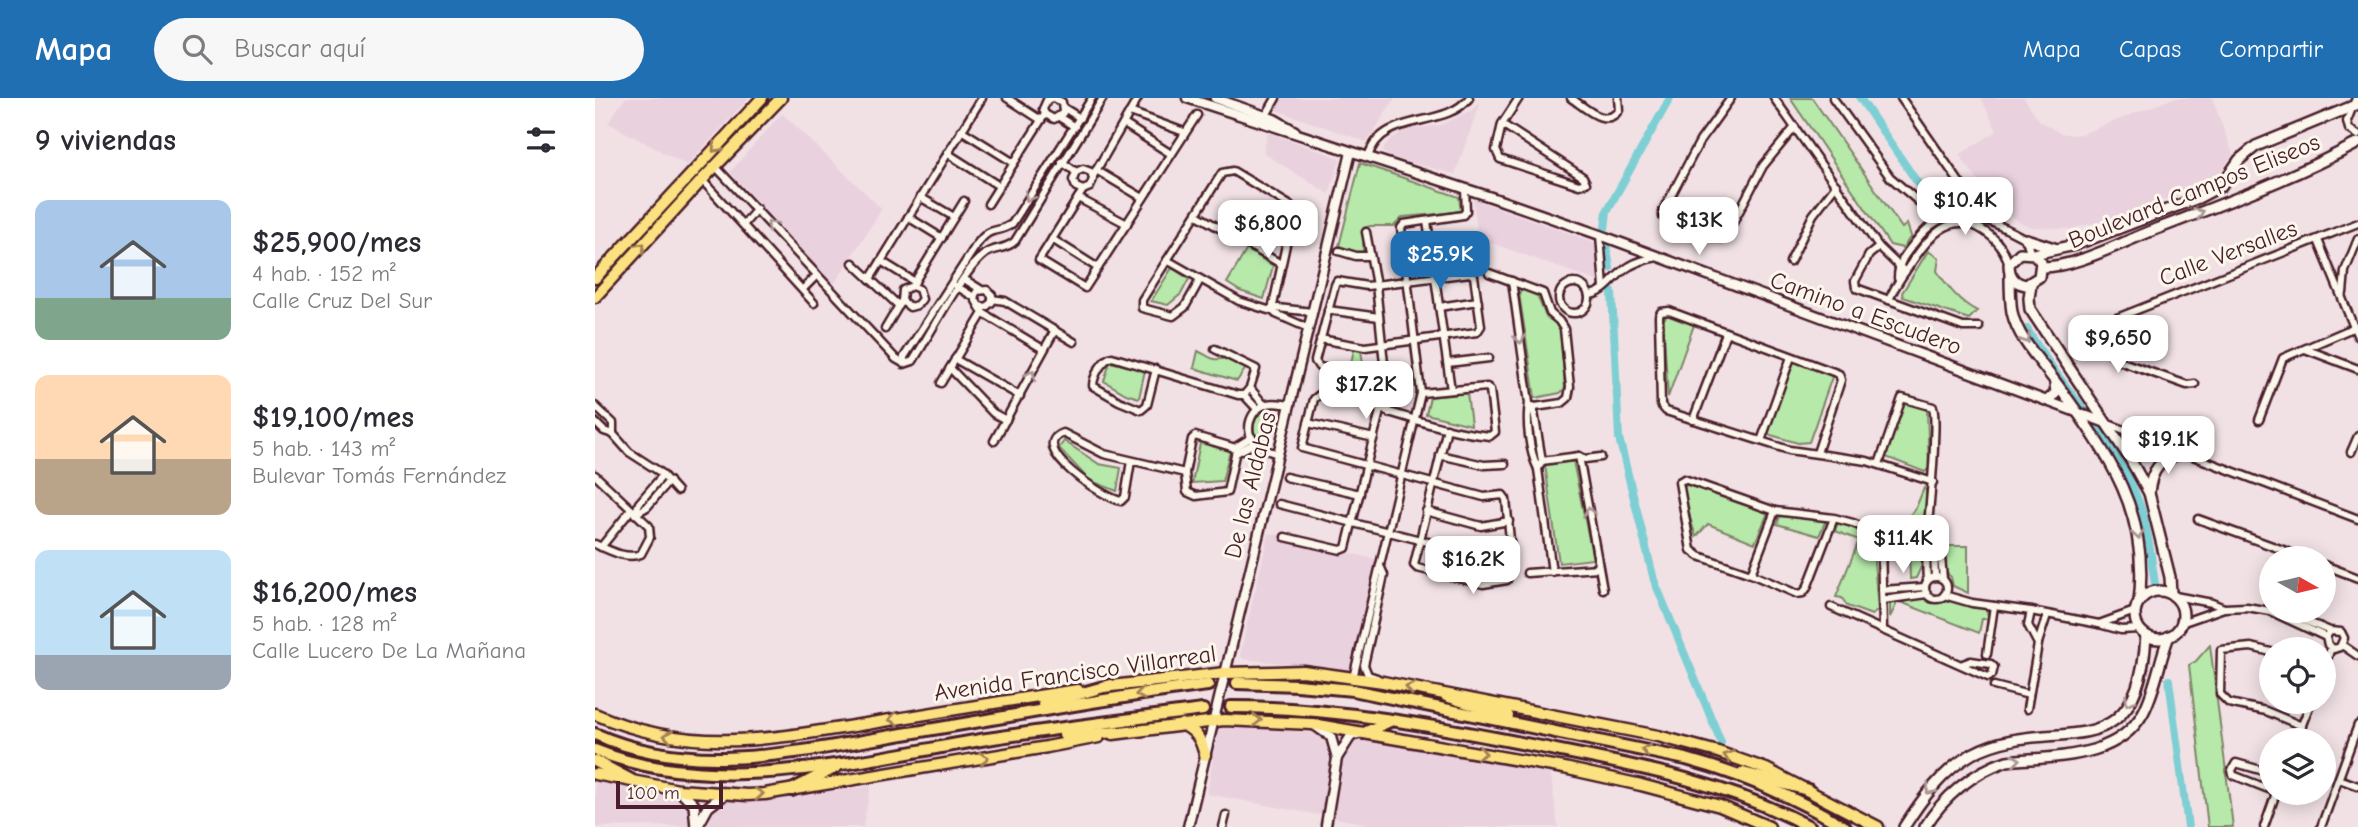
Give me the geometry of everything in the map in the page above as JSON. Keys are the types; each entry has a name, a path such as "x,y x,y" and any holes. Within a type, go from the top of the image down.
{"highway":[{"name":"Avenida Francisco Villarreal","path":"1237,683 1353,690 1635,747 1723,769 1781,794 1845,827"},
{"path":"1000,718 1111,685"},
{"name":"Avenida Francisco Villarreal","path":"595,734 674,755 741,758 774,756 1098,700 1208,685"},
{"path":"1446,696 1551,730"},
{"path":"1231,707 1310,710 1436,726 1681,776 1755,800 1810,827"},
{"path":"595,750 635,762 703,774 766,772 1203,710"},
{"path":"1364,733 1392,720"},
{"path":"1001,737 1120,732"},
{"path":"595,761 631,780"},
{"path":"792,790 844,762"},
{"path":"1723,769 1808,790"}],"main road":[{"path":"595,278 762,98"},
{"path":"595,298 781,98"},
{"name":"Boulevard Campos Eliseos","path":"2032,253 2059,249 2088,240 2207,194 2221,186 2239,160 2256,146 2356,103"},
{"name":"Boulevard Campos Eliseos","path":"2042,267 2052,267 2093,254 2281,182 2358,143"},
{"path":"2026,239 2059,249"},
{"path":"1904,827 1924,796 1940,779 1974,753 2009,742 2088,733 2112,721 2127,707 2139,684 2142,632 2137,606 2141,560 2134,515 2110,464 2081,413 2054,379 2014,319 2010,269 2015,255 2025,251 2038,257 2042,267 2039,277 2031,284 2028,303 2030,309 2130,459 2149,493 2173,595 2182,609 2181,623 2169,636 2162,639 2142,632"},
{"path":"2010,269 2021,284 2031,284"},
{"path":"2048,400 2056,393 2054,379"},
{"path":"2149,493 2151,478 2158,465 2169,457 2182,453"},
{"path":"2137,606 2153,593 2173,595"},
{"path":"1925,827 1955,791 1981,771 2007,761 2098,749 2122,737 2143,714 2169,636"},
{"name":"Avenida Francisco Villarreal","path":"595,714 652,733 727,742 792,735 1111,685 1225,673 1303,671 1463,697 1658,736 1718,752 1766,769 1878,827"},
{"path":"595,774 679,790 747,795 792,790 1047,747 1120,732 1214,721 1265,720 1313,724 1564,768 1664,790 1720,806 1769,827"},
{"path":"1181,724 1200,737 1205,755"},
{"path":"679,790 694,805 696,827"},
{"path":"696,827 708,807 726,793"}],"street":[{"path":"870,279 982,98"},
{"path":"1007,98 1043,117 1059,117 1085,128"},
{"path":"988,204 1043,117 1044,104 1053,98 1062,102 1077,123"},
{"path":"904,364 913,361 977,244 989,231 1008,227 1092,98"},
{"path":"904,364 904,357 934,311 955,285 964,279 986,253 1008,247 1017,236 1103,98"},
{"path":"1138,98 1094,173 1090,187 1083,190 1039,258 1041,262 1083,288 1087,287 1197,115"},
{"name":"Camino a Escudero","path":"1187,98 1263,120"},
{"name":"Camino a Escudero","path":"1215,98 1300,134 1600,235 2048,400 2358,519"},
{"path":"1263,120 1276,98"},
{"path":"1369,158 1372,146 1388,132 1454,110 1469,98"},
{"path":"1502,124 1583,177 1585,183 1579,185 1500,159 1496,150 1502,124 1519,98"},
{"path":"1571,98 1600,117 1608,119 1619,110 1618,98"},
{"path":"1731,98 1700,141 1663,211 1663,217 1668,221 1717,238 1725,238 1763,166 1795,127"},
{"path":"1775,98 1879,247 1905,272"},
{"path":"1833,98 1890,177 1940,220"},
{"path":"1901,98 1966,192 1973,225"},
{"path":"2356,103 2347,121 2349,129 2358,135"},
{"path":"1059,117 1064,108"},
{"path":"1130,112 1184,132"},
{"path":"1124,124 1171,154"},
{"path":"961,130 1014,163"},
{"name":"De las Aldabas","path":"1188,827 1351,152"},
{"path":"947,153 999,186"},
{"path":"1053,160 1075,174"},
{"path":"715,166 896,359 904,364"},
{"path":"1075,174 1087,170 1143,198"},
{"path":"1201,280 1185,307 1173,316 1142,308 1142,300 1222,173 1233,171 1292,208 1294,214 1272,310"},
{"path":"1075,174 1076,187 1083,190"},
{"path":"702,180 814,303"},
{"path":"1790,261 1813,215 1836,185"},
{"path":"1383,682 1368,675 1364,669 1366,637 1376,576 1381,568 1421,393 1400,231 1403,224 1465,214 1465,189"},
{"path":"920,197 954,218"},
{"path":"1078,198 1127,224"},
{"path":"885,329 900,303 903,290 914,284 964,201"},
{"path":"744,225 757,209"},
{"path":"1196,215 1281,264"},
{"path":"1889,300 1898,278 1898,266 1923,232 1940,220 1959,215 1997,223 2026,239 2032,253"},
{"path":"908,217 942,237"},
{"path":"1427,220 1451,390"},
{"path":"1898,278 1928,239 1952,223 1973,225 1992,236 2000,244 2010,269"},
{"name":"Calle Versalles","path":"2195,384 2187,385 2122,362 2106,329 2107,324 2113,318 2358,223"},
{"path":"1008,227 1017,236"},
{"path":"1366,232 1383,345 1389,413"},
{"path":"1923,232 1928,239"},
{"path":"1600,235 1605,288"},
{"path":"1052,239 1098,268"},
{"path":"2342,295 2345,271 2358,239"},
{"name":"Calle Versalles","path":"2318,240 2358,337"},
{"path":"1431,247 1473,243"},
{"path":"977,244 986,253"},
{"path":"1879,247 1869,255 1854,286 1963,327 1979,327"},
{"path":"1339,251 1356,256 1370,256"},
{"path":"1589,295 1600,293 1629,266 1657,257"},
{"path":"1167,260 1239,301 1272,310 1308,328"},
{"path":"881,261 914,284 921,292 920,302"},
{"path":"853,262 900,303 910,307 920,302"},
{"path":"1489,272 1541,292 1550,313 1565,333 1570,392 1568,398 1562,403 1532,405"},
{"path":"1320,339 1366,347 1477,332 1481,326 1475,279 1470,274 1367,286 1340,280 1336,282 1320,339 1316,365 1347,373"},
{"path":"803,289 817,275"},
{"path":"964,279 990,292 992,299"},
{"path":"1512,281 1542,461 1538,468"},
{"path":"1569,283 1584,286 1589,295 1584,309 1574,313 1564,310 1559,300 1561,290 1569,283"},
{"path":"955,285 974,297 981,310 1044,349"},
{"path":"974,297 980,289"},
{"path":"940,383 981,310 992,299"},
{"path":"992,299 1005,301 1073,342"},
{"path":"1547,302 1559,300"},
{"path":"1439,307 1478,301"},
{"path":"920,302 934,311"},
{"path":"1272,310 1278,308 1312,312"},
{"path":"1328,310 1379,317"},
{"path":"1557,319 1564,310"},
{"path":"1817,453 1840,377 1828,369 1669,312 1661,312 1661,405 1669,412 1789,450 1879,464 1933,482"},
{"path":"2259,420 2280,362 2287,355 2355,327"},
{"path":"994,441 1055,330"},
{"path":"1693,420 1726,333"},
{"path":"1215,349 1256,368 1250,388 1244,395"},
{"path":"2305,349 2358,369"},
{"path":"1156,369 1147,405 1141,410 1094,387 1093,380 1105,360 1112,357 1156,369 1244,395 1261,407"},
{"path":"1761,441 1791,357"},
{"path":"1447,363 1489,358"},
{"path":"955,359 1020,396"},
{"path":"950,368 993,413 1006,420"},
{"path":"1279,504 1475,554 1511,550 1503,495 1484,497 1367,467 1303,449 1301,446 1314,399 1319,395 1447,428 1490,436 1495,430 1489,388 1483,386 1421,393"},
{"path":"1250,388 1261,407"},
{"path":"1879,464 1899,400 1903,397 1933,407 1933,482 1925,550 1927,587 1933,598 1944,596 1967,603 2031,611 2142,632"},
{"path":"1278,454 1253,440 1249,430 1251,419 1261,407 1273,403 1290,405"},
{"path":"1532,405 1527,412 1534,460 1538,468 1552,572"},
{"path":"595,406 613,423 613,434"},
{"path":"1285,537 1344,551 1380,411"},
{"path":"595,422 613,434 629,452 663,475 677,491"},
{"path":"1308,422 1374,438"},
{"path":"1447,428 1419,540 1415,567 1476,583 1507,580 1505,552"},
{"path":"1131,461 1125,497 1117,501 1086,483 1059,458 1052,444 1057,435 1063,433 1104,454 1185,473"},
{"path":"1235,452 1195,436 1192,439 1185,473 1185,489 1188,494 1196,496 1227,492 1235,452 1253,440"},
{"path":"2351,452 2358,436"},
{"path":"1440,455 1484,465 1505,464"},
{"path":"1542,461 1579,456 1585,459 1601,457"},
{"path":"1579,456 1603,589"},
{"path":"595,475 633,512 649,526 651,530 641,554 627,556 598,546 633,512 663,475"},
{"path":"1286,477 1360,494"},
{"path":"1835,518 1807,588 1803,593 1797,594 1699,556 1692,550 1679,480 1684,479 1775,511 1835,518 1853,523 1879,536 1883,631"},
{"path":"633,512 647,507 669,481"},
{"path":"1751,574 1775,511"},
{"path":"1426,512 1481,526 1509,522"},
{"path":"2198,519 2268,546"},
{"path":"1928,538 1941,557 1947,589 1944,596"},
{"path":"1883,600 1927,587 1935,577 1934,550"},
{"path":"1527,573 1598,568"},
{"path":"2336,570 2358,578"},
{"path":"1935,577 1943,579"},
{"path":"1882,590 1927,587"},
{"path":"2173,595 2224,608"},
{"path":"1987,654 1994,606"},
{"path":"2099,624 2137,606"},
{"path":"1831,607 1963,664"},
{"path":"2181,623 2224,608 2259,609"},
{"path":"2031,611 2028,625 2038,644"},
{"path":"2027,709 2038,644 2047,615"},
{"path":"2305,623 2328,634 2341,632 2344,638 2342,645 2336,648"},
{"path":"1353,678 1366,637"},
{"path":"2342,645 2358,656"},
{"path":"2259,650 2246,647 2221,650 2219,654 2220,694 2229,703 2259,709"},
{"path":"1994,686 2029,695"},
{"path":"2273,714 2302,726 2306,714"},
{"path":"1313,724 1331,737 1337,758"},
{"path":"2321,827 2358,725"},
{"path":"1325,826 1337,758 1351,736 1364,733"},
{"path":"2259,769 2239,763 2233,765 2232,770 2234,775 2259,785"},
{"path":"2339,779 2358,786"},
{"path":"2264,827 2272,805"},
{"path":"1223,827 1226,815"}],"shaded area":[{"path":"625,98 749,98 687,165 608,123"},
{"path":"1281,98 1395,98 1367,142 1273,109"},
{"path":"1981,98 2024,98 2040,121 2060,133 2074,135 2174,98 2212,98 2233,154 2216,179 2123,216 2070,229 2031,227 2019,222 1995,203 1959,155 1997,131"},
{"path":"1481,101 1455,174 1390,157 1383,152 1390,140 1405,130 1441,125 1472,110"},
{"path":"782,113 882,209 833,286 730,172"},
{"path":"1268,132 1340,160 1329,194 1263,153"},
{"path":"1473,199 1596,243 1597,281 1478,238"},
{"path":"1269,533 1378,560 1349,670 1243,659 1240,653"},
{"path":"1264,727 1386,742 1507,765 1550,768 1558,827 1383,827 1207,794 1218,728"},
{"path":"595,781 623,783 678,796 690,808 690,826 595,827"},
{"path":"871,786 863,827 708,827 711,813 723,800 773,800"}],"green space":[{"path":"1790,98 1812,98 1902,228 1907,224 1911,236 1903,248 1890,245"},
{"path":"1360,163 1459,197 1461,212 1403,217 1394,226 1364,228 1363,252 1339,246"},
{"path":"1247,249 1273,266 1264,299 1240,291 1227,283"},
{"path":"1928,251 1939,258 1937,271 1950,288 1964,303 1977,311 1969,319 1903,297 1902,293"},
{"path":"1172,268 1189,279 1181,294 1168,305 1151,301"},
{"path":"1523,288 1537,295 1546,317 1560,326 1565,389 1560,393 1535,398 1519,293"},
{"path":"1668,314 1694,325 1668,397 1663,320"},
{"path":"1354,350 1361,350 1368,398 1344,392"},
{"path":"1198,351 1214,359 1225,358 1246,368 1237,381 1194,368"},
{"path":"1792,360 1833,374 1809,442 1798,443 1764,433"},
{"path":"1110,362 1145,370 1139,398 1104,381"},
{"path":"1467,393 1471,425 1426,414 1430,397"},
{"path":"1904,401 1927,409 1929,468 1925,472 1886,457"},
{"path":"1265,411 1275,412 1265,444 1255,435 1254,423 1258,415"},
{"path":"1064,441 1099,464 1121,468 1117,491 1089,480 1059,448"},
{"path":"1200,443 1230,451 1222,481 1192,483"},
{"path":"1573,461 1593,559 1559,563 1545,465"},
{"path":"1688,484 1766,511 1768,513 1755,543 1708,524 1696,537 1681,489"},
{"path":"1924,488 1927,561 1916,578 1910,579 1908,518 1915,510"},
{"path":"1781,514 1827,518 1819,536 1777,524"},
{"path":"1838,522 1872,536 1878,610 1872,615 1847,606 1842,598 1836,597 1859,540 1835,531"},
{"path":"1941,546 1968,546 1968,593 1953,586 1951,577 1940,567"},
{"path":"1926,596 1936,600 1946,598 1974,608 1986,608 1987,619 1982,619 1979,633 1898,601 1890,617 1890,600"},
{"path":"2210,645 2233,827 2208,827 2189,665"}],"waterway":[{"path":"1605,229 1607,211 1670,98"},
{"path":"1860,98 1919,185 1940,210"},
{"path":"1606,243 1610,268"},
{"path":"1612,292 1619,438 1654,580 1721,742"},
{"path":"2027,329 2040,351 2101,433 2128,477 2144,521 2155,584"},
{"path":"2169,680 2188,827"}]}
